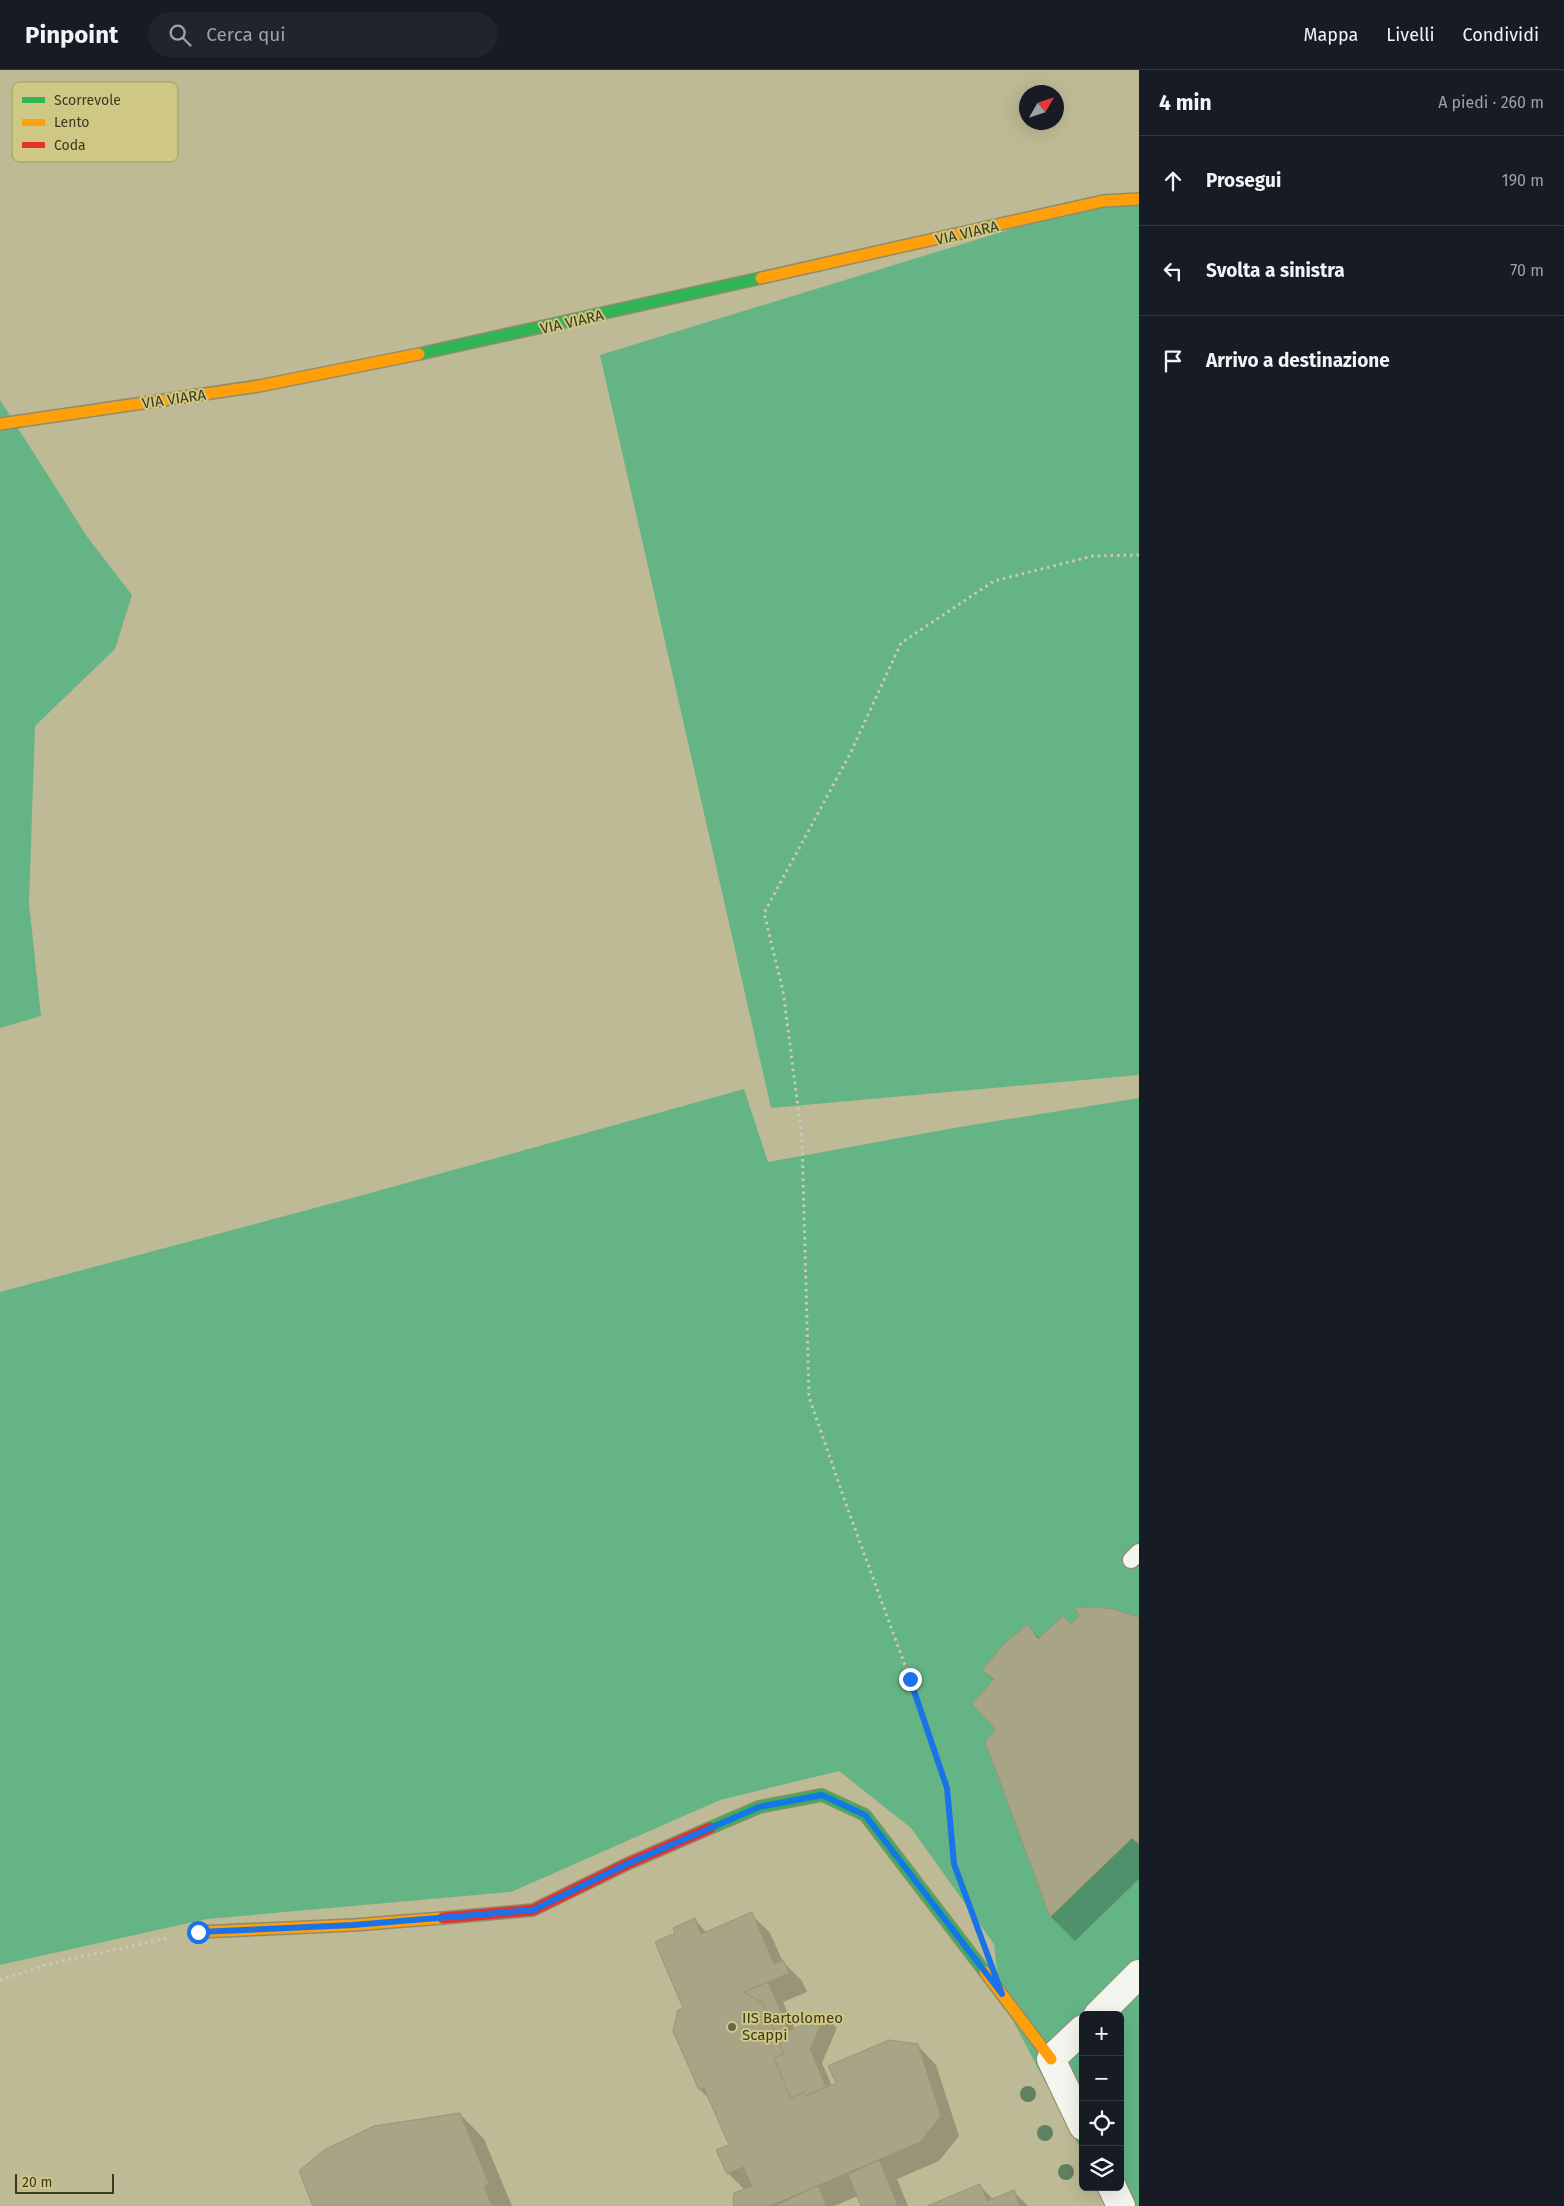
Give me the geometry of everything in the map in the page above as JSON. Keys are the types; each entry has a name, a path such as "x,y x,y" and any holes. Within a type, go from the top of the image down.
{"main road":[{"name":"VIA VIARA","path":"0,424 259,386 489,340 1103,201 1139,199"},
{"path":"198,1932 353,1925 533,1910 627,1864 759,1807 822,1795 865,1815 1051,2059"}],"street":[{"path":"1102,2011 1139,1974"},
{"path":"1079,2033 1051,2059 1079,2118"},
{"path":"1114,2191 1120,2206"}],"path":[{"path":"964,1892 954,1864 947,1788 910,1679 846,1507 809,1396 802,1138 783,991 764,913 850,754 901,643 994,581 1093,556 1139,554"},
{"path":"0,1980 48,1964 198,1932"}],"green space":[{"path":"1139,200 1139,1075 771,1108 600,355 1103,201"},
{"path":"0,400 88,538 132,595 115,649 35,726 29,903 41,1016 0,1028"},
{"path":"744,1089 768,1162 954,1128 1139,1098 1139,2206 1110,2206 1118,2191 1124,2191 1124,2011 1079,2011 1079,2146 1000,1996 994,1944 911,1828 839,1771 720,1800 511,1892 207,1919 0,1965 0,1292 367,1194"}],"building":[{"path":"1074,1608 1113,1609 1139,1617 1139,1844 1132,1838 1050,1917 985,1741 996,1730 972,1704 994,1679 982,1670 1004,1644 1028,1624 1038,1639 1063,1616 1071,1624 1080,1616"},
{"path":"752,1912 774,1964 783,1960 789,1973 744,1992 763,2003 784,2054 774,2058 791,2098 804,2092 806,2096 836,2083 828,2066 889,2040 918,2044 941,2116 920,2142 770,2206 733,2206 734,2193 752,2186 743,2167 727,2174 716,2150 729,2145 704,2088 699,2090 673,2031 678,2010 683,2008 655,1942 675,1933 673,1928 695,1918 701,1934"},
{"path":"768,1982 789,2031 825,2015 810,2049 826,2087 806,2096 804,2092 791,2098 774,2058 784,2054 763,2003 744,1992"},
{"path":"460,2113 489,2184 484,2186 492,2206 313,2206 299,2171 324,2150 374,2126"},
{"path":"879,2160 898,2206 861,2206 848,2174"},
{"path":"980,2184 987,2201 1014,2190 1020,2206 927,2206"},
{"path":"818,2186 826,2204 822,2206 774,2206"}],"traffic: fast":[{"path":"419,354 761,278"},
{"path":"710,1828 759,1807 822,1795 865,1815 985,1972"}],"traffic: slow":[{"path":"761,278 1103,201 1139,199"},
{"path":"0,424 259,386 419,354"},
{"path":"198,1932 353,1925 443,1918"},
{"path":"985,1972 1051,2059"}],"traffic: jam":[{"path":"443,1918 533,1910 627,1864 710,1828"}],"place":[{"name":"IIS Bartolomeo Scappi","path":"732,2027"}],"route":[{"path":"198,1932 353,1925 533,1910 627,1864 759,1807 822,1795 865,1815 1002,1994 954,1864 947,1788 910,1679"}]}
